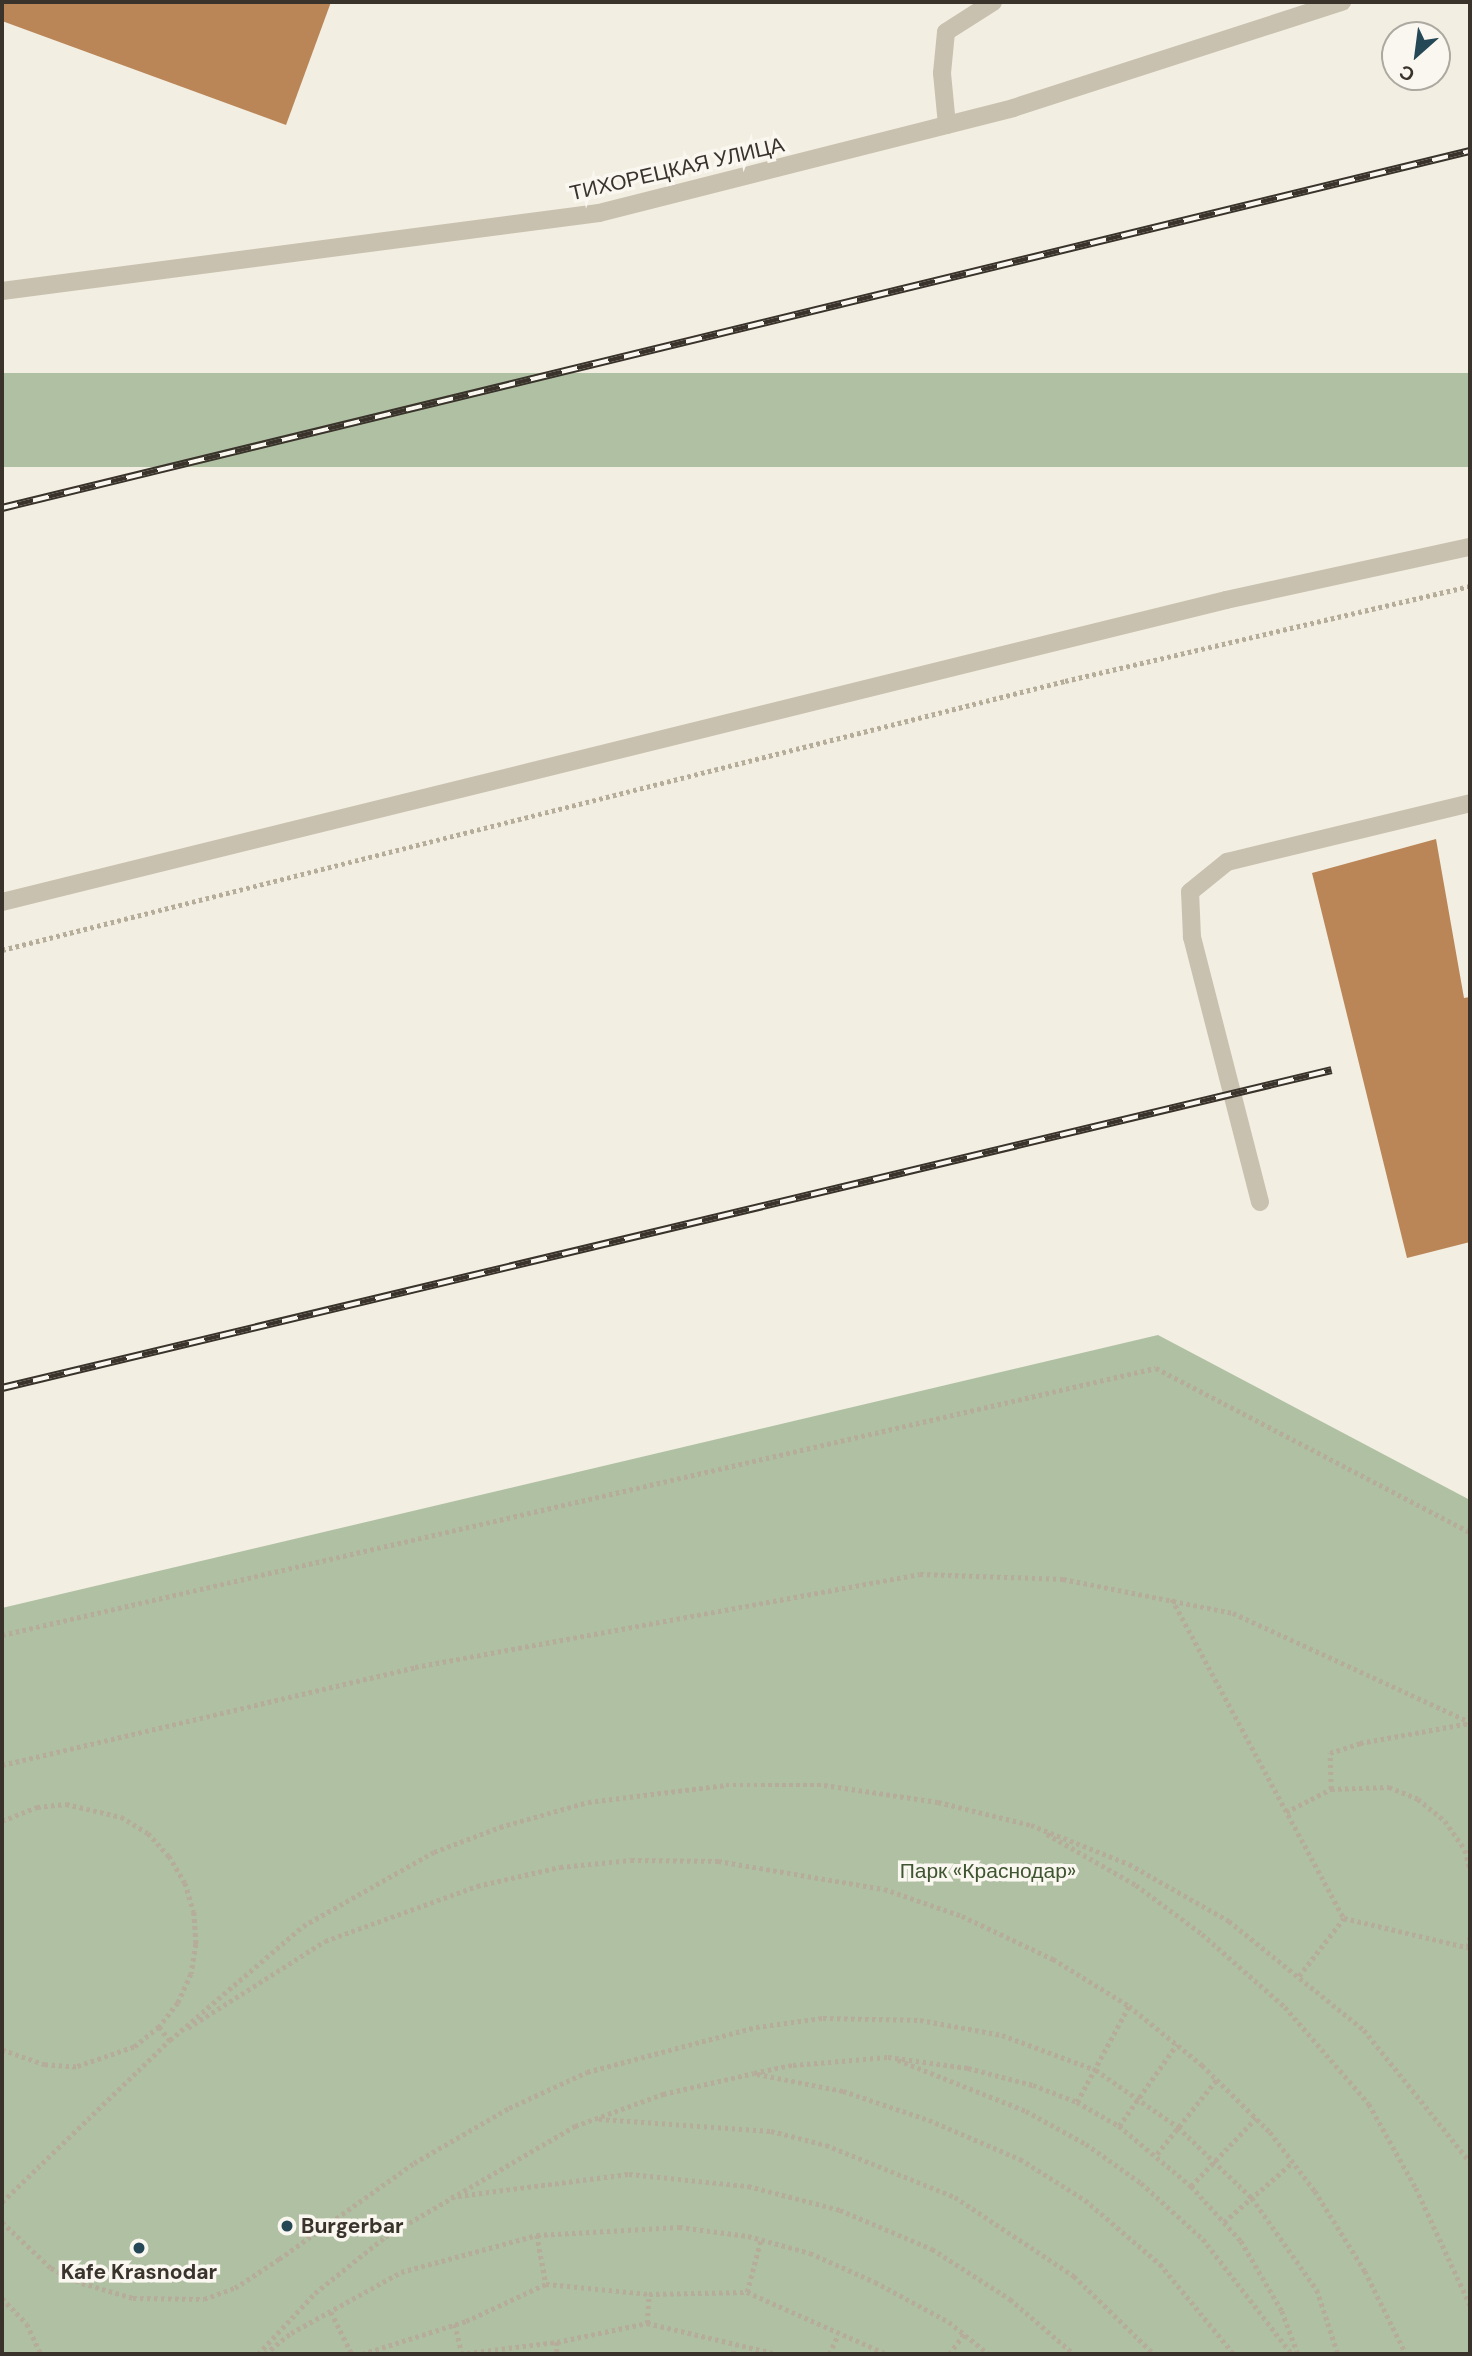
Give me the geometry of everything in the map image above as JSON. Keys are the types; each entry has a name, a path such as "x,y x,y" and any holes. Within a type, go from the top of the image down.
{"street":[{"path":"947,125 942,73 946,32 993,2"},
{"name":"ТИХОРЕЦКАЯ УЛИЦА","path":"2,291 599,213 947,125 1342,2"},
{"path":"2,902 1226,600 1470,547"},
{"path":"1260,1202 1192,937 1190,892 1227,862 1470,803"}],"path":[{"path":"2,950 1065,681 1470,586"},
{"path":"2,1635 1156,1368 1470,1532"},
{"path":"2,1765 415,1667 920,1574 1063,1579 1234,1613 1470,1722"},
{"path":"1172,1599 1344,1918 1469,1947 1470,1935"},
{"path":"1331,1789 1331,1753 1360,1743 1470,1722"},
{"path":"2,2202 170,2040 303,1926 434,1853 500,1827 588,1802 726,1785 824,1785 938,1802 1031,1825 1129,1864 1229,1921 1364,2030 1470,2162"},
{"path":"1286,1812 1331,1789 1389,1787 1418,1799 1445,1821 1465,1850 1470,1869"},
{"path":"2,1821 37,1807 94,1807 148,1833 169,1856 185,1883 194,1912 196,1944 191,1974 178,2003 159,2027 134,2047 76,2067 45,2065 2,2050"},
{"path":"1031,1825 1136,1885 1202,1934 1286,2007 1369,2104 1416,2188 1470,2305"},
{"path":"170,2040 325,1941 477,1886 560,1867 631,1860 718,1860 884,1889 962,1916 1053,1959 1129,2006 1217,2079 1256,2118 1293,2162 1365,2271 1406,2354"},
{"path":"1299,1976 1344,1918"},
{"path":"1077,2102 1129,2006"},
{"path":"2,2222 51,2268 82,2283 133,2298 204,2299 246,2281 403,2171 509,2108 587,2073 692,2041 823,2018 920,2020 1002,2035 1096,2070 1139,2096 1178,2127 1252,2198 1317,2291 1338,2354"},
{"path":"159,2027 170,2040"},
{"path":"1119,2126 1177,2044"},
{"path":"888,2057 1026,2110 1086,2144 1141,2183 1203,2239 1292,2354"},
{"path":"258,2354 315,2293 385,2237 446,2198 594,2119 663,2094 793,2064 888,2057 968,2068 1077,2102 1119,2126 1157,2154 1224,2222 1282,2311 1297,2354"},
{"path":"754,2073 843,2091 929,2120 1020,2159 1085,2200 1160,2264 1234,2354"},
{"path":"1157,2154 1217,2079"},
{"path":"1191,2186 1256,2118"},
{"path":"594,2119 771,2131 826,2144 890,2169 956,2197 1023,2239 1074,2276 1154,2354"},
{"path":"1224,2222 1293,2162"},
{"path":"446,2198 629,2174 748,2186 840,2210 932,2249 1010,2299 1074,2354"},
{"path":"265,2354 291,2333 401,2272 537,2235 679,2227 761,2239 810,2253 875,2282 964,2334 989,2354"},
{"path":"537,2235 546,2284"},
{"path":"747,2292 761,2239"},
{"path":"362,2354 456,2324 546,2284 649,2294 747,2292 838,2335 887,2354"},
{"path":"647,2323 649,2294"},
{"path":"2,2298 27,2324 41,2354"},
{"path":"331,2312 352,2354"},
{"path":"456,2324 461,2354 556,2342 647,2323 734,2347 777,2354"},
{"path":"949,2354 964,2334"},
{"path":"829,2354 838,2335"},
{"path":"556,2342 557,2354"},
{"path":"733,2354 734,2347"}],"green space":[{"path":"2,373 1470,373 1470,467 2,467"},
{"name":"Парк «Краснодар»","path":"1158,1335 1470,1500 1470,2354 2,2354 2,1608"}],"building":[{"path":"2,2 331,2 286,125 2,21"},
{"path":"1436,839 1464,998 1470,997 1470,1242 1407,1258 1312,873"}],"railway":[{"path":"2,508 1470,151"},
{"path":"2,1388 1332,1070"}],"place":[{"name":"Burgerbar","path":"287,2226"},
{"name":"Kafe Krasnodar","path":"139,2248"}]}
